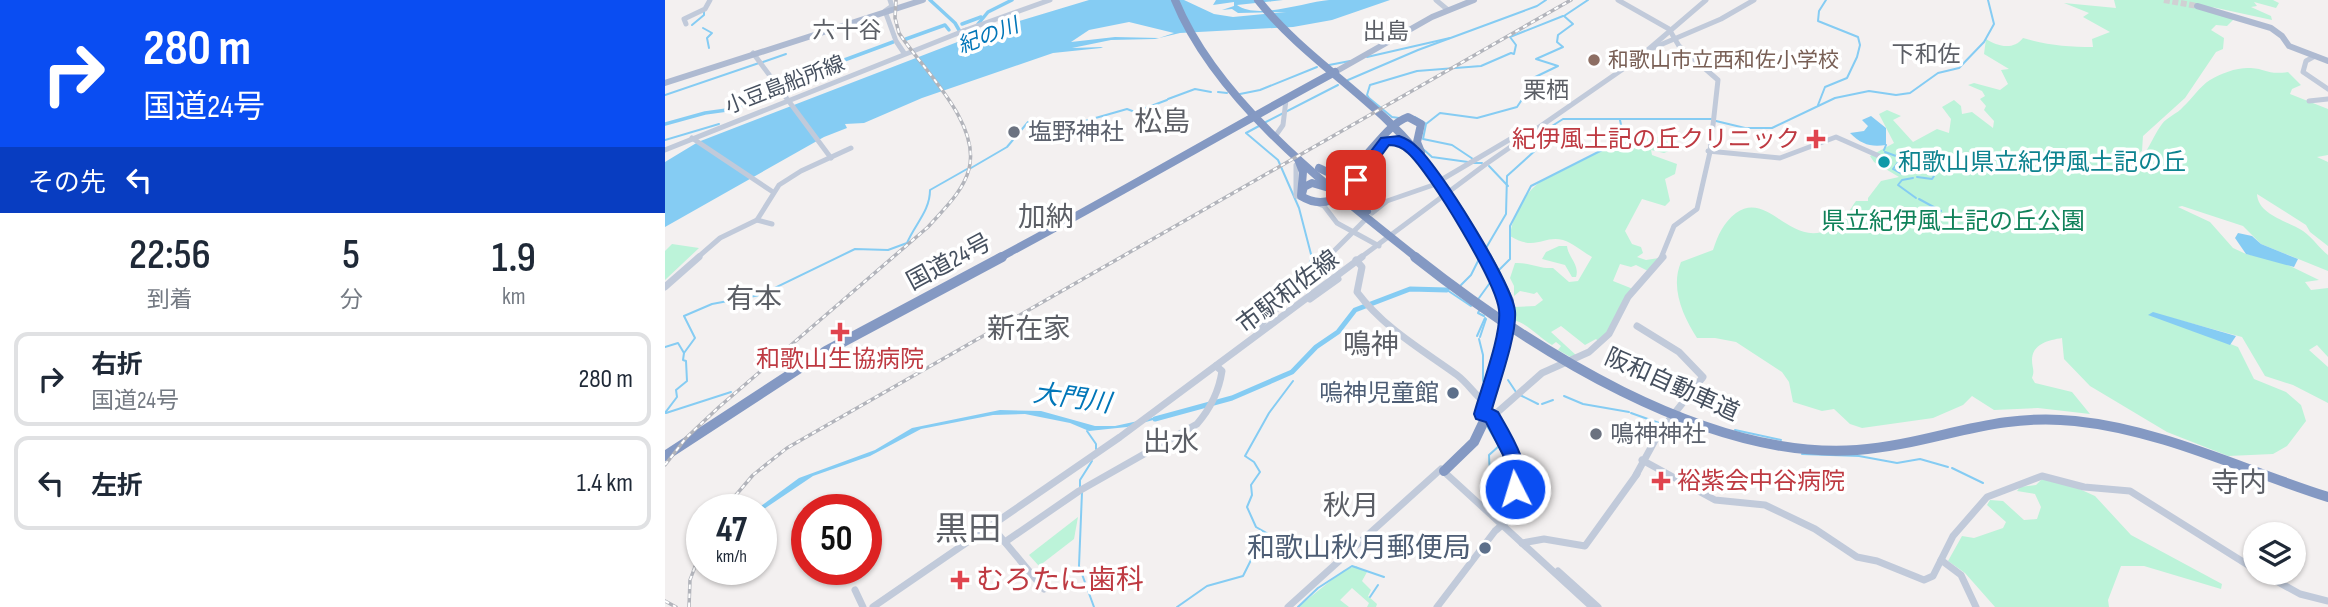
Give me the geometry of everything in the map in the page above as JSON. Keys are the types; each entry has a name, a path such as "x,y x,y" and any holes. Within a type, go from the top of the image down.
{"highway":[{"name":"阪和自動車道","path":"1176,0 1188,32 1220,77 1251,111 1304,160"},
{"path":"1257,0 1286,34 1371,107 1379,124 1359,199 1368,215"},
{"path":"1317,62 1348,86 1424,158"},
{"name":"国道24号","path":"665,456 826,351 1134,186 1233,127 1286,107 1332,74"},
{"name":"阪和自動車道","path":"1220,77 1341,195 1484,306 1570,361 1708,428 1755,442 1796,447 1872,449 1985,423 2028,419 2068,420 2155,437 2275,481 2328,495"},
{"path":"1341,195 1317,183 1306,186 1302,192 1306,198 1314,201 1333,198 1349,187 1369,156 1400,120 1417,120 1422,127 1417,145 1448,194 1506,301 1505,331 1487,411 1474,442 1444,469"},
{"path":"1392,126 1409,133 1417,131 1419,126 1412,120 1400,122 1386,132 1369,156 1342,195 1328,202 1314,203 1306,201 1300,194 1304,160 1327,174 1343,175 1355,168 1369,156 1385,141 1394,139 1413,150"},
{"path":"1392,126 1440,181"},
{"path":"1343,175 1369,156"}],"main road":[{"path":"686,24 684,19 705,9 710,0"},
{"path":"885,11 892,6 890,0"},
{"path":"665,83 921,0"},
{"name":"小豆島船所線","path":"665,150 867,71 904,53 1050,0"},
{"path":"1436,0 1447,9"},
{"path":"1332,74 1447,9 1474,0"},
{"path":"1487,411 1542,373 1589,352 1611,332 1628,297 1663,256 1674,226 1698,206 1709,151 1718,80 1675,40 1671,32 1618,0"},
{"path":"1286,107 1281,133 1274,138 1291,155 1298,168 1296,197 1305,203 1324,207 1337,223 1379,246 1531,133 1653,48 1707,0"},
{"path":"1653,48 1675,40 1754,0"},
{"path":"2197,6 2271,29 2282,36 2287,45 2328,61"},
{"path":"885,11 896,41 904,53"},
{"path":"1531,133 1636,60 1671,32"},
{"path":"753,53 830,157"},
{"path":"2315,56 2306,61 2303,72 2328,89"},
{"path":"2309,101 2328,99"},
{"path":"1257,328 1368,215 1387,201 1440,181 1524,131 1531,133"},
{"path":"1709,151 1780,158 1836,137 1879,156"},
{"path":"693,139 771,191"},
{"path":"665,287 720,238 757,220 771,191 793,176 851,148"},
{"path":"757,220 772,224"},
{"name":"市駅和佐線","path":"991,527 1119,441 1379,246"},
{"path":"1358,262 1362,267 1356,292 1388,327 1458,376 1487,411 1512,454 1517,500 1503,523 1437,607"},
{"path":"1636,475 1659,433 1703,377 1679,352 1637,326"},
{"path":"1005,542 1079,491 1191,428 1202,419 1222,375 1217,367"},
{"path":"1642,460 1715,500 1765,505 1815,529 1857,557 1877,561 1919,579 1930,578 1954,536 1987,497 2042,476 2084,487 2130,491 2243,562"},
{"path":"1523,542 1566,541 1585,546 1644,465 1650,465"},
{"path":"1290,607 1444,469 1592,607"},
{"path":"991,527 1044,589"},
{"path":"873,607 991,527"},
{"path":"878,607 991,527"},
{"path":"1523,542 1598,607"},
{"path":"1941,560 1961,575 1976,607"},
{"path":"2283,585 2299,594 2328,601"},
{"path":"855,590 863,605"}],"green space":[{"name":"県立紀伊風土記の丘公園","path":"2114,0 2273,0 2279,3 2276,8 2254,2 2257,6 2251,7 2271,16 2272,20 2212,7 2235,18 2227,26 2216,25 2211,30 2224,38 2223,49 2216,52 2185,98 2143,136 2142,151 2119,166 2135,163 2141,158 2164,122 2206,83 2219,75 2241,68 2288,72 2301,85 2292,89 2290,94 2328,109 2328,155 2317,157 2328,162 2328,246 2310,232 2306,225 2257,194 2268,212 2303,231 2328,255 2328,271 2261,244 2243,226 2178,207 2210,222 2233,248 2246,254 2280,261 2319,280 2305,282 2311,290 2328,288 2328,357 2317,345 2309,350 2328,367 2328,403 2293,385 2265,376 2242,337 2153,313 2238,347 2254,379 2286,392 2301,405 2306,421 2287,446 2273,454 2228,456 2167,432 2090,386 2064,359 2062,338 2047,342 2035,350 2032,378 2035,383 2072,392 2090,414 2038,408 1994,410 1972,396 1963,405 1933,418 1862,428 1850,424 1834,409 1822,411 1793,402 1789,382 1782,372 1736,342 1697,338 1680,302 1677,282 1681,262 1713,250 1721,230 1736,213 1748,208 1759,209 1803,232 1816,233 1834,227 1856,201 1868,201 1881,181 1899,177 1874,162 1870,156 1894,143 1879,114 1887,110 1901,116 1893,120 1913,142 1937,129 1949,133 1951,119 1942,107 1954,100 1961,106 1962,114 1972,112 1993,128 1994,121 1984,110 1986,106 1980,99 1985,96 1982,91 1968,85 1974,83 2000,90 2008,84 2001,70 2009,69 1984,54 1986,39 2005,46 2015,45 2023,38 2058,45 2093,47 2092,39 2110,32 2083,17 2089,13 2064,3 2116,8"},
{"path":"1649,133 1672,144 1674,149 1664,153 1651,150 1652,155 1677,164 1675,174 1665,179 1670,201 1665,206 1642,199 1625,231 1632,244 1641,247 1643,253 1637,257 1646,260 1659,258 1648,271 1636,265 1631,267 1620,264 1613,281 1633,289 1611,329 1598,341 1596,339 1585,345 1561,326 1551,332 1577,356 1572,358 1558,350 1561,346 1556,342 1552,345 1514,320 1514,307 1535,306 1543,300 1537,292 1534,294 1520,291 1514,296 1514,286 1510,278 1515,263 1520,263 1553,268 1569,282 1578,281 1592,257 1563,240 1533,243 1519,241 1510,236 1513,221 1524,199 1540,182 1625,139"},
{"path":"672,244 699,248 665,280 665,251"},
{"path":"1559,246 1567,246 1576,269 1576,277 1572,277 1565,265 1542,259 1546,252"},
{"path":"2043,478 2066,483 2095,496 2131,535 2222,584 2221,589 2144,566 2121,566 2108,600 2109,607 1995,607 1965,573 1948,561 1962,536 1974,538 2003,528 2006,522 1987,505 1990,500 2003,501 2024,520 2037,519 2041,507 2035,494 2017,491 2020,487 2036,485"},
{"path":"1078,517 1074,539 1039,566 1029,555"},
{"path":"1356,566 1367,572 1362,581 1371,590 1368,596 1377,604 1376,607 1367,607 1369,603 1352,588 1340,600 1349,607 1298,607 1344,570"}],"water":[{"name":"紀の川","path":"1089,0 1184,0 1214,14 1233,17 1286,12 1238,13 1232,9 1222,10 1234,6 1234,2 1213,5 1216,0 1283,0 1237,5 1256,11 1269,11 1329,0 1390,0 1332,20 1293,27 1180,33 1155,39 1111,40 1072,48 1103,47 1101,48 1053,53 922,98 864,123 845,124 847,128 824,137 665,227 665,162 698,142 986,31","holes":["1129,22 1174,33 1159,38 1115,37 1071,42 1089,30"]},
{"path":"1871,116 1886,128 1886,145 1867,144 1850,133 1864,131 1868,126 1862,120"},
{"path":"2238,233 2252,236 2261,244 2298,259 2294,267 2246,254 2235,238"},
{"path":"2153,312 2236,336 2230,345 2148,315"},
{"path":"1000,410 1041,411 1095,426 1115,426 1161,416 1127,427 1089,431 1070,423 1025,414 993,415 921,429 870,456 813,476 777,500 777,494 799,478 875,450 912,428"}],"waterway":[{"path":"930,0 955,23 966,42"},
{"path":"978,24 988,12 1012,0"},
{"path":"1348,80 1418,50 1537,6 1546,0"},
{"path":"1473,159 1452,145 1423,139 1426,124 1440,113 1477,118 1517,107 1525,95 1529,80 1558,66 1536,59 1563,47 1557,42 1558,35 1573,24 1564,16 1588,0"},
{"path":"1818,105 1825,87 1847,78 1860,45 1858,37 1818,21 1819,11 1826,0"},
{"path":"1716,121 1745,128 1772,128 1835,98 1869,91 1896,95 1910,93 1938,73 1959,68 1984,42 1994,24 1988,0"},
{"path":"692,25 704,15 704,11"},
{"path":"1399,118 1392,117 1369,98 1367,95 1370,85 1417,71 1481,66 1514,54 1516,45 1510,37 1563,16"},
{"path":"962,24 981,17"},
{"path":"906,39 945,25 949,30"},
{"path":"703,28 712,33 707,38 709,48"},
{"path":"1367,57 1450,38"},
{"path":"777,85 893,42"},
{"path":"763,62 786,54"},
{"path":"1329,65 1350,61"},
{"path":"665,95 759,63"},
{"path":"1240,94 1260,90 1317,67"},
{"path":"1264,123 1338,85"},
{"path":"665,124 705,113 734,109 774,91 775,87"},
{"path":"1168,99 1195,89 1211,92"},
{"path":"1218,92 1227,93"},
{"path":"971,168 1007,147 1028,122 1078,123 1127,109 1135,112 1167,100"},
{"path":"1415,117 1425,123"},
{"path":"1507,185 1507,176 1538,148 1552,126 1563,119 1711,119"},
{"path":"1498,271 1510,259 1510,226 1531,186 1616,143 1623,134 1620,120"},
{"path":"665,140 719,124"},
{"path":"1259,126 1246,133 1278,160 1299,208 1312,258 1302,278"},
{"path":"1884,150 1886,145"},
{"path":"1423,149 1432,157 1468,162"},
{"path":"1885,152 1918,164"},
{"path":"1899,161 1893,169 1902,174"},
{"path":"1473,163 1482,163"},
{"path":"1489,166 1507,185"},
{"path":"684,353 695,338 684,316 712,304 760,295 855,249 888,250 907,243 925,211 930,190 967,169"},
{"path":"1917,177 1932,179 1934,176"},
{"path":"1913,178 1902,180 1898,185 1916,198"},
{"path":"1486,248 1506,214 1507,185"},
{"path":"1919,199 1941,211"},
{"path":"1461,285 1471,275 1480,257"},
{"path":"1479,298 1492,280"},
{"name":"大門川","path":"1155,419 1232,398 1292,372 1316,347 1338,332 1355,310 1410,289 1447,290"},
{"path":"1447,290 1471,306"},
{"path":"1479,311 1478,313 1484,316"},
{"path":"1477,336 1485,318"},
{"path":"1480,337 1486,319"},
{"path":"1479,339 1483,355 1483,381"},
{"path":"665,347 678,343 684,353"},
{"path":"665,413 677,397 676,390 687,381 684,353"},
{"path":"1508,380 1516,392"},
{"path":"1177,607 1207,586 1243,576 1254,554 1275,538 1256,527 1247,507 1252,495 1251,485 1260,472 1254,462 1245,456 1269,413 1293,381"},
{"path":"666,413 731,392"},
{"path":"1520,395 1538,404"},
{"path":"1564,396 1583,404 1629,412"},
{"path":"1542,404 1553,400"},
{"path":"1631,413 1662,424"},
{"path":"1487,426 1499,446 1489,455 1492,477 1509,510"},
{"path":"1668,426 1694,427"},
{"path":"1735,430 1781,440"},
{"path":"1087,431 1096,444 1096,449"},
{"path":"1802,454 1859,456 1897,463 1920,459 1948,467"},
{"path":"1080,487 1080,480 1092,461"},
{"path":"1952,468 1983,483"},
{"path":"1082,492 1079,566 1094,607"},
{"path":"1298,607 1318,588 1352,566 1384,577"},
{"path":"1370,597 1378,585"}],"tunnel":[{"path":"2164,0 2197,6"}],"railway":[{"path":"665,465 686,438 719,407 928,227 952,200 966,177 970,151 967,134 947,98 899,33 895,18 896,0"},
{"path":"737,494 753,475 787,448 1571,0"},
{"path":"689,607 690,585"},
{"path":"665,601 676,607"}],"place":[{"name":"和歌山市立西和佐小学校","path":"1594,60"},
{"name":"塩野神社","path":"1014,132"},
{"name":"紀伊風土記の丘クリニック","path":"1816,139"},
{"name":"和歌山県立紀伊風土記の丘","path":"1884,162"},
{"name":"和歌山生協病院","path":"840,332"},
{"name":"嗚神児童館","path":"1453,393"},
{"name":"鳴神神社","path":"1596,434"},
{"name":"裕紫会中谷病院","path":"1661,481"},
{"name":"和歌山秋月郵便局","path":"1485,548"},
{"name":"むろたに歯科","path":"960,580"}],"district":[{"name":"六十谷","path":"847,31"},
{"name":"出島","path":"1386,32"},
{"name":"下和佐","path":"1926,55"},
{"name":"栗栖","path":"1546,91"},
{"name":"松島","path":"1162,122"},
{"name":"加納","path":"1046,217"},
{"name":"有本","path":"754,299"},
{"name":"新在家","path":"1029,329"},
{"name":"鳴神","path":"1371,345"},
{"name":"出水","path":"1171,442"},
{"name":"寺内","path":"2239,483"},
{"name":"秋月","path":"1351,506"},
{"name":"黒田","path":"968,530"}],"route":[{"path":"1356,180 1385,141 1392,139 1405,144 1433,174 1454,205 1501,288 1507,311 1505,331 1482,414 1492,417 1512,454 1515,489"}]}
